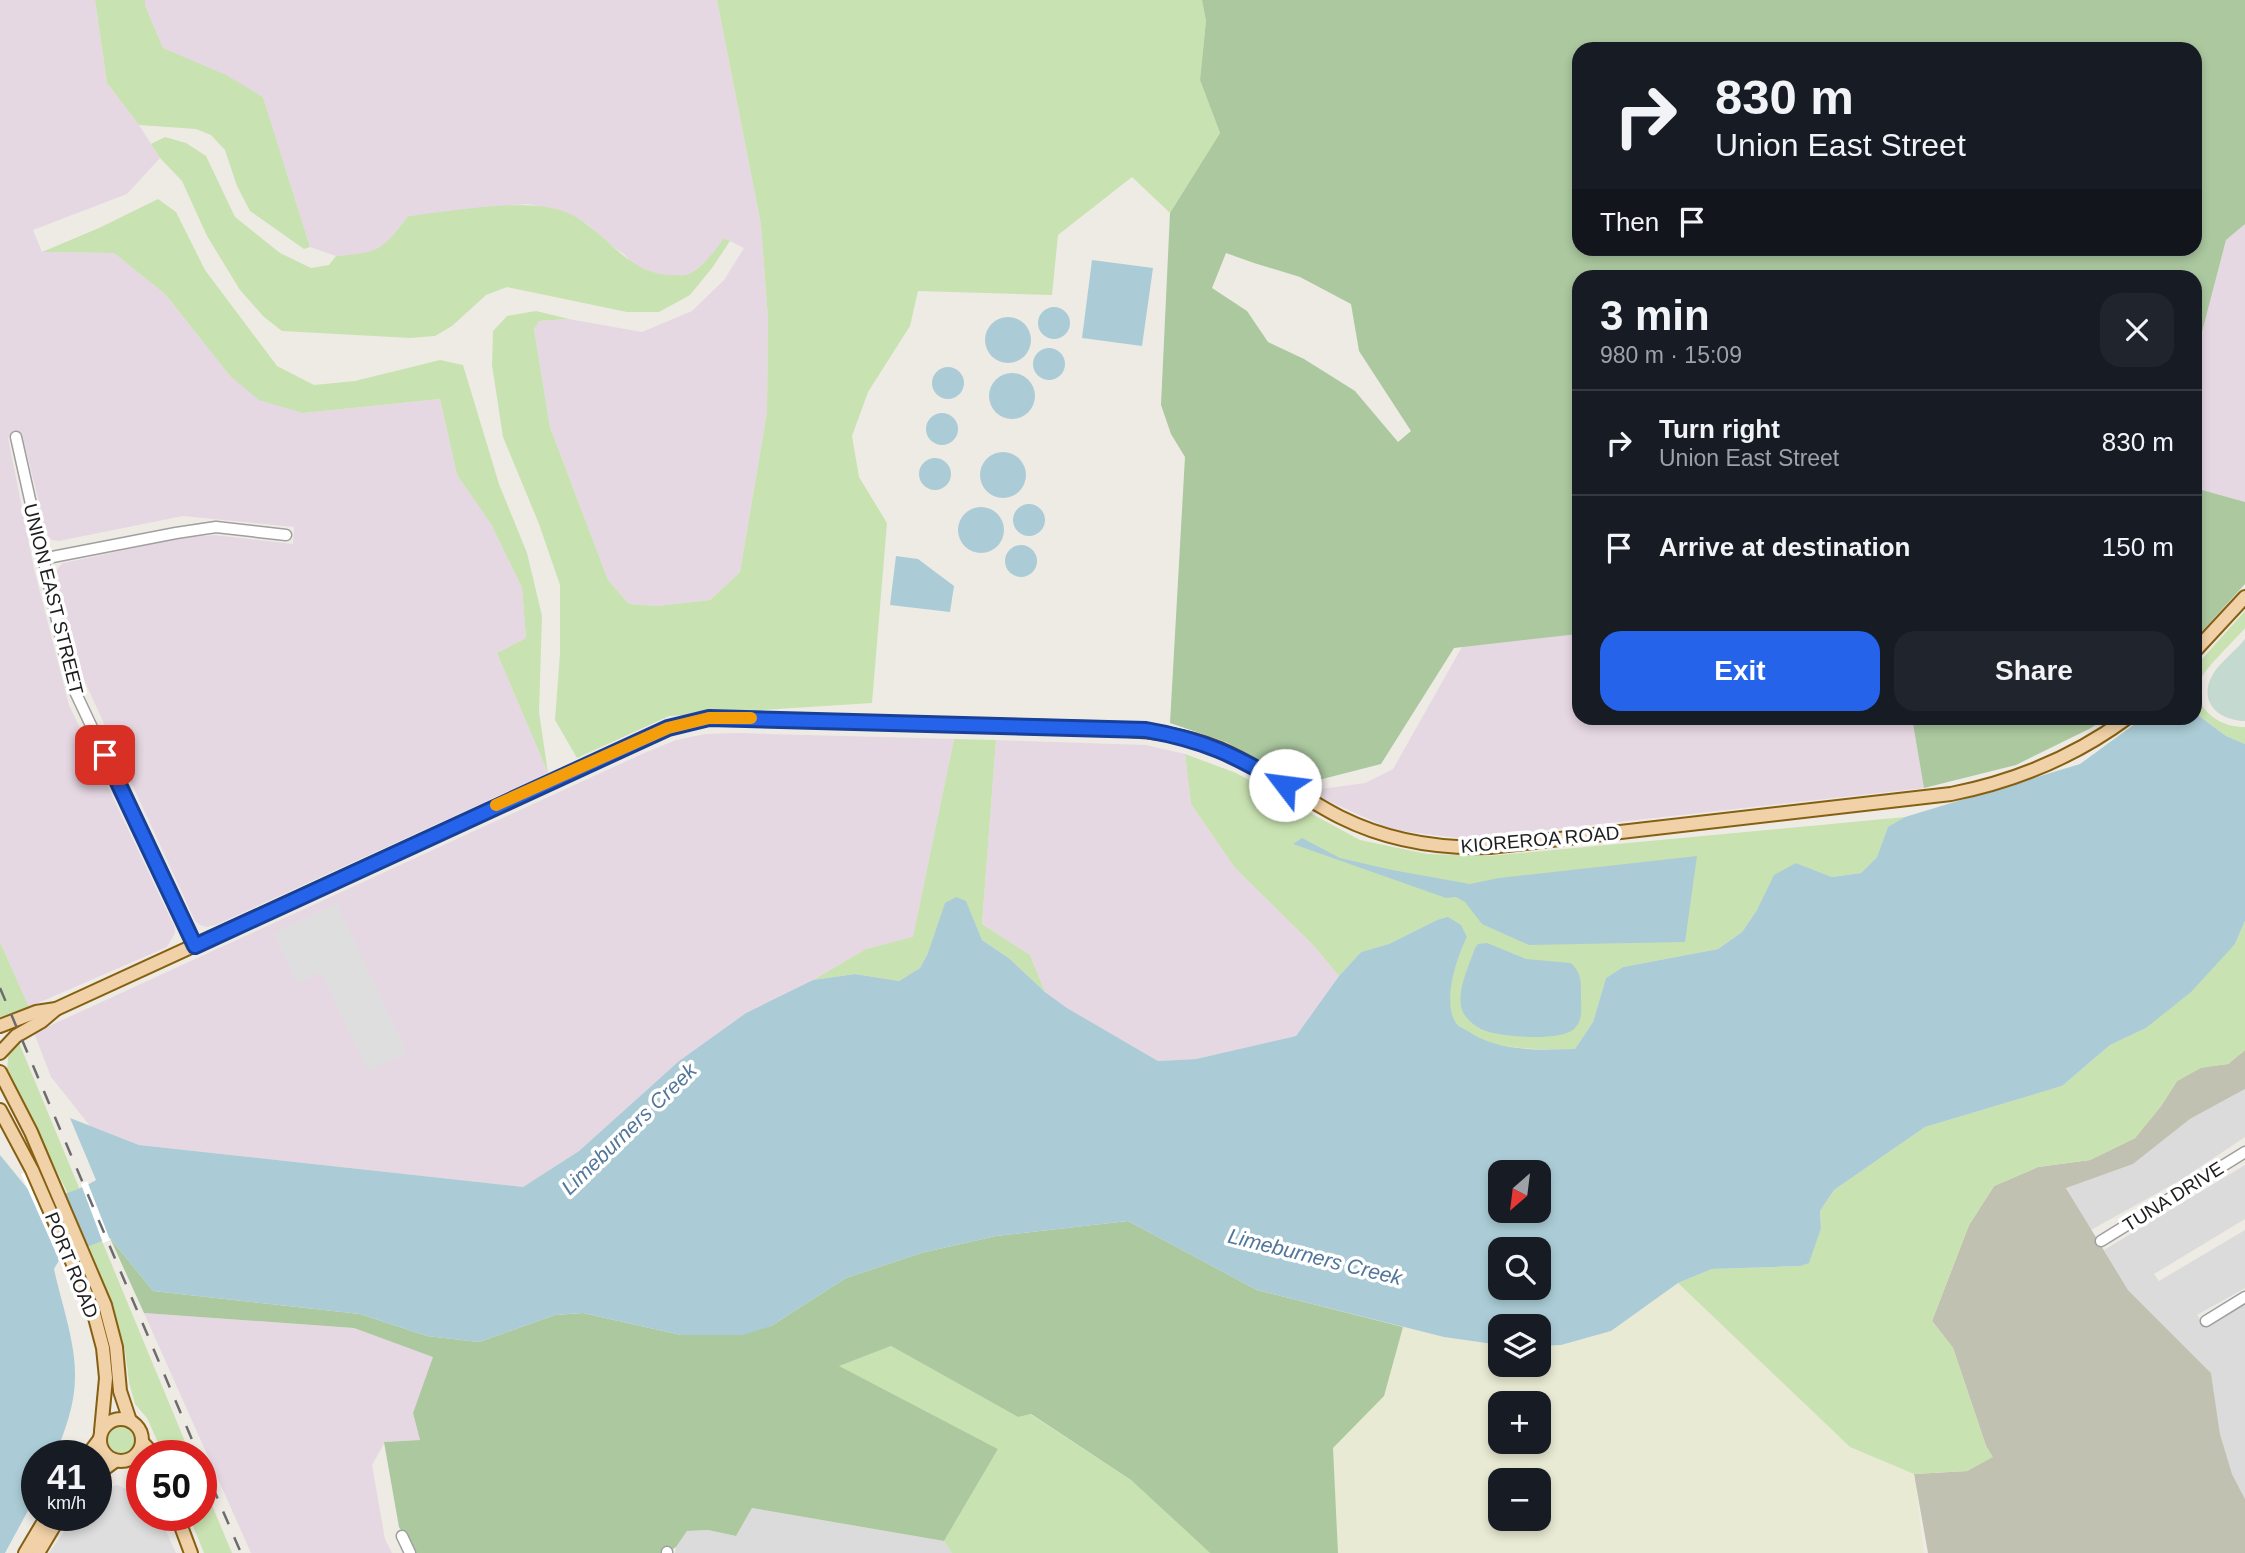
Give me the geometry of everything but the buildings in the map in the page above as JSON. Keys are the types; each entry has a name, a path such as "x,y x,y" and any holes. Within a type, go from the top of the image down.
{"main road":[{"path":"2202,643 2245,597"},
{"name":"KIOREROA ROAD","path":"0,1027 36,1012 56,1009 668,728 709,718 1156,732 1189,738 1222,750 1364,828 1408,842 1453,848 1490,847 1951,794 2041,768 2100,738 2118,725"},
{"name":"KIOREROA ROAD","path":"0,1052 16,1036 42,1021 56,1009"},
{"path":"0,1072 31,1132 39,1167"},
{"name":"PORT ROAD","path":"0,1110 39,1167 89,1282 105,1305 116,1347 120,1391 130,1421"},
{"name":"PORT ROAD","path":"89,1282 103,1348 106,1378 100,1436"},
{"path":"97,1440 113,1420 125,1419 138,1427 141,1440"},
{"path":"100,1436 103,1453 115,1461 126,1463"},
{"path":"25,1553 38,1531"},
{"path":"38,1553 51,1531"},
{"path":"182,1531 191,1553"}],"street":[{"name":"UNION EAST STREET","path":"16,437 71,684 195,946"},
{"path":"42,559 216,527 286,535"},
{"name":"TUNA DRIVE","path":"2101,1241 2245,1152"},
{"path":"2206,1321 2245,1297"},
{"path":"402,1535 410,1553"}],"shaded area":[{"path":"0,0 95,0 107,83 160,158 127,194 33,230 42,252 114,253 166,295 230,376 303,413 440,399 457,475 491,524 522,588 526,638 497,653 548,773 216,925 200,925 195,921 84,680 56,576 57,569 63,563 181,538 215,535 293,544 294,527 183,516 59,541 52,540 47,535 22,434 8,437 34,569 69,705 175,933 167,947 29,1007 0,942"},
{"path":"145,0 717,0 761,225 768,319 767,412 740,572 710,600 658,606 629,604 608,580 550,427 534,329 538,321 569,319 642,332 692,311 724,280 744,248 724,238 708,260 689,275 662,276 633,265 589,225 563,211 527,204 408,216 388,243 368,254 336,256 310,247 263,97 163,48"},
{"path":"2245,224 2245,502 2202,490 2202,332 2226,240"},
{"path":"1572,634 1572,725 1913,725 1924,788 1466,839 1393,830 1317,796 1321,789 1365,783 1393,769 1463,645"},
{"path":"2245,639 2245,721 2241,721 2221,715 2214,709 2210,702 2208,686 2218,667"},
{"path":"705,734 954,739 913,938 866,949 813,980 746,1013 679,1061 579,1151 523,1187 139,1145 90,1126 51,1077 34,1033 644,753 676,740"},
{"path":"996,740 1146,745 1185,754 1191,804 1235,868 1314,946 1339,976 1296,1036 1196,1059 1158,1061 1067,1008 1045,992 1030,955 982,924"},
{"path":"337,904 407,1053 368,1071 321,972 297,983 274,933"},
{"path":"2245,1050 2245,1089 2190,1119 2133,1164 2066,1188 2128,1290 2211,1373 2220,1434 2232,1474 2245,1499 2245,1553 1928,1553 1914,1474 1967,1471 1992,1457 1953,1348 1932,1321 1969,1225 1994,1186 2038,1167 2090,1160 2135,1138 2177,1081 2201,1067 2228,1064"},
{"path":"2245,1089 2245,1137 2179,1181 2091,1230 2066,1187 2133,1164 2190,1119"},
{"path":"2245,1165 2245,1219 2154,1274 2159,1281 2245,1230 2245,1288 2197,1315 2202,1322 2245,1296 2245,1499 2232,1474 2220,1434 2211,1373 2128,1290 2104,1250"},
{"path":"1678,1283 1850,1447 1914,1474 1924,1553 1338,1553 1333,1448 1384,1396 1403,1327 1444,1337 1488,1343 1488,1377 1551,1377 1551,1345 1611,1331"},
{"path":"144,1313 354,1328 434,1357 413,1413 420,1440 385,1442 372,1465 385,1539 392,1553 251,1553 217,1477 217,1440 201,1440"},
{"path":"117,1485 126,1489 126,1531 166,1531 176,1553 49,1553 64,1531 112,1531 112,1487"},
{"path":"752,1508 944,1541 952,1553 675,1553 687,1531 708,1530 736,1536"}],"green space":[{"path":"95,0 145,0 163,48 226,75 263,97 310,247 304,249 250,211 237,186 225,150 211,135 196,129 139,125 107,83"},
{"path":"717,0 1202,0 1206,21 1200,80 1220,133 1170,213 1132,177 1058,235 1052,295 918,291 910,326 868,392 852,436 859,477 887,523 872,703 669,716 577,758 555,720 560,653 560,585 539,524 503,437 492,365 493,331 507,316 536,311 569,319 539,321 534,329 550,427 608,580 629,604 658,606 710,600 740,572 767,412 768,319 761,225"},
{"path":"1202,0 2245,0 2245,224 2226,240 2202,332 2202,270 1572,270 1572,635 1454,648 1381,764 1303,784 1226,742 1170,723 1185,457 1171,434 1161,405 1170,213 1220,133 1200,80 1206,21","holes":["1226,253 1300,277 1351,304 1359,351 1411,431 1398,442 1355,391 1304,359 1268,342 1247,311 1212,288"]},
{"path":"165,137 186,143 206,156 235,217 280,253 311,268 329,265 336,256 379,248 408,216 508,205 547,207 563,211 592,228 629,260 658,273 689,274 705,262 724,238 730,241 690,295 659,312 627,312 507,287 486,295 452,326 435,336 410,338 282,331 264,317 240,290 207,236 182,181 151,144"},
{"path":"158,199 176,212 205,270 277,366 314,385 355,381 440,360 463,365 499,484 527,553 542,616 539,712 548,773 497,653 526,638 522,588 491,524 457,475 440,399 303,413 259,400 230,376 166,295 114,253 42,252"},
{"path":"2202,490 2245,502 2245,584 2202,631"},
{"path":"2245,611 2245,628 2202,678 2202,659"},
{"path":"2202,704 2217,720 2245,727 2245,744 2226,736 2202,718"},
{"path":"1913,725 2095,725 2016,765 1924,788"},
{"path":"954,739 996,740 982,924 1030,955 1045,992 1010,959 982,940 966,902 920,968 899,981 855,974 813,980 866,949 913,937"},
{"path":"1185,754 1236,773 1360,840 1427,854 1488,856 1905,817 1888,828 1877,857 1861,873 1832,877 1796,863 1742,932 1718,949 1623,967 1606,978 1593,1022 1575,1049 1529,1049 1480,1039 1457,1024 1452,1015 1450,993 1455,968 1467,937 1437,920 1389,944 1361,952 1339,976 1314,946 1235,868 1191,804"},
{"path":"2245,921 2245,1050 2228,1064 2201,1068 2177,1081 2135,1138 2090,1160 2038,1167 1994,1186 1969,1225 1932,1321 1953,1348 1986,1446 1993,1457 1967,1471 1914,1474 1850,1447 1678,1283 1712,1269 1799,1266 1821,1228 1820,1211 1834,1190 1925,1127 2062,1086 2110,1045 2146,1028 2235,944"},
{"path":"0,942 29,1007 3,1017 0,1017"},
{"path":"17,1038 80,1190 68,1194 7,1069 9,1049"},
{"path":"1128,1221 1257,1290 1403,1327 1384,1396 1333,1448 1338,1553 1210,1553 1131,1480 1031,1414 1018,1417 891,1346 839,1366 998,1449 944,1541 752,1508 736,1536 708,1530 687,1531 676,1547 667,1553 415,1553 399,1527 384,1442 420,1440 413,1413 433,1357 354,1328 144,1313 110,1238 153,1291 360,1314 427,1336 479,1342 555,1315 583,1313 681,1335 771,1326 846,1278 921,1253 996,1236"},
{"path":"102,1241 184,1440 157,1440 147,1418 135,1404 125,1350 89,1246"},
{"path":"891,1346 1018,1417 1030,1414 1131,1480 1210,1553 952,1553 944,1541 998,1449 838,1366"},
{"path":"114,1427 126,1427 134,1435 135,1440 126,1440 126,1455 112,1454 112,1440 105,1440 109,1430"},
{"path":"217,1517 232,1553 204,1553 195,1531 217,1531"}],"water":[{"path":"1092,260 1153,268 1142,346 1082,338"},
{"path":"1054,307 1065,312 1070,323 1065,334 1054,339 1043,334 1038,323 1043,312"},
{"path":"1008,317 1024,324 1031,340 1024,356 1008,363 992,356 985,340 992,324"},
{"path":"1049,348 1060,353 1065,364 1060,375 1049,380 1038,375 1033,364 1038,353"},
{"path":"948,367 959,372 964,383 959,394 948,399 937,394 932,383 937,372"},
{"path":"1012,373 1028,380 1035,396 1028,412 1012,419 996,412 989,396 996,380"},
{"path":"942,413 953,418 958,429 953,440 942,445 931,440 926,429 931,418"},
{"path":"1003,452 1019,459 1026,475 1019,491 1003,498 987,491 980,475 987,459"},
{"path":"935,458 946,463 951,474 946,485 935,490 924,485 919,474 924,463"},
{"path":"1029,504 1040,509 1045,520 1040,531 1029,536 1018,531 1013,520 1018,509"},
{"path":"981,507 997,514 1004,530 997,546 981,553 965,546 958,530 965,514"},
{"path":"1021,545 1032,550 1037,561 1032,572 1021,577 1010,572 1005,561 1010,550"},
{"path":"896,556 918,559 954,586 950,612 890,605"},
{"name":"Limeburners Creek","path":"2202,718 2226,736 2245,744 2245,921 2235,944 2191,992 2146,1028 2110,1045 2062,1086 1925,1127 1834,1190 1820,1211 1821,1228 1809,1263 1800,1266 1712,1269 1678,1283 1611,1331 1561,1345 1551,1345 1551,1314 1488,1314 1488,1343 1444,1337 1257,1290 1128,1221 996,1236 921,1253 846,1278 771,1326 743,1335 681,1335 583,1313 555,1315 479,1342 427,1336 360,1314 153,1291 110,1238 61,1257 54,1269 73,1350 73,1398 61,1440 21,1440 21,1524 5,1553 0,1553 0,1155 36,1199 67,1193 89,1184 96,1180 70,1118 139,1145 523,1187 579,1151 679,1061 746,1013 813,980 855,974 899,981 920,968 945,903 956,897 966,901 982,940 1010,959 1045,992 1067,1008 1158,1061 1196,1059 1296,1036 1339,976 1361,952 1389,944 1448,917 1461,925 1467,937 1455,968 1450,993 1452,1015 1458,1025 1478,1037 1504,1046 1575,1049 1593,1022 1606,978 1623,967 1718,949 1742,932 1757,910 1774,875 1796,863 1832,877 1861,873 1877,857 1888,827 1905,817 2080,764 2133,725 2202,725"},
{"path":"1302,838 1340,858 1470,884 1499,878 1697,856 1685,942 1529,945 1482,924 1465,902 1456,897 1446,898 1293,844"},
{"path":"1487,943 1526,959 1571,963 1579,974 1581,983 1581,1014 1575,1028 1546,1037 1518,1036 1486,1031 1469,1020 1462,1010 1462,987 1475,948 1478,944"}],"pier":[{"path":"51,1162 101,1276 72,1289 21,1174"},
{"path":"87,1181 110,1240 103,1243 81,1184"}],"railway":[{"path":"0,988 192,1440"},
{"path":"217,1497 241,1553"}],"slow traffic":[{"path":"496,805 668,728 709,718 751,718"}],"route":[{"path":"105,755 195,946 668,728 709,718 1146,730 1189,738 1222,750 1285,785"}]}
